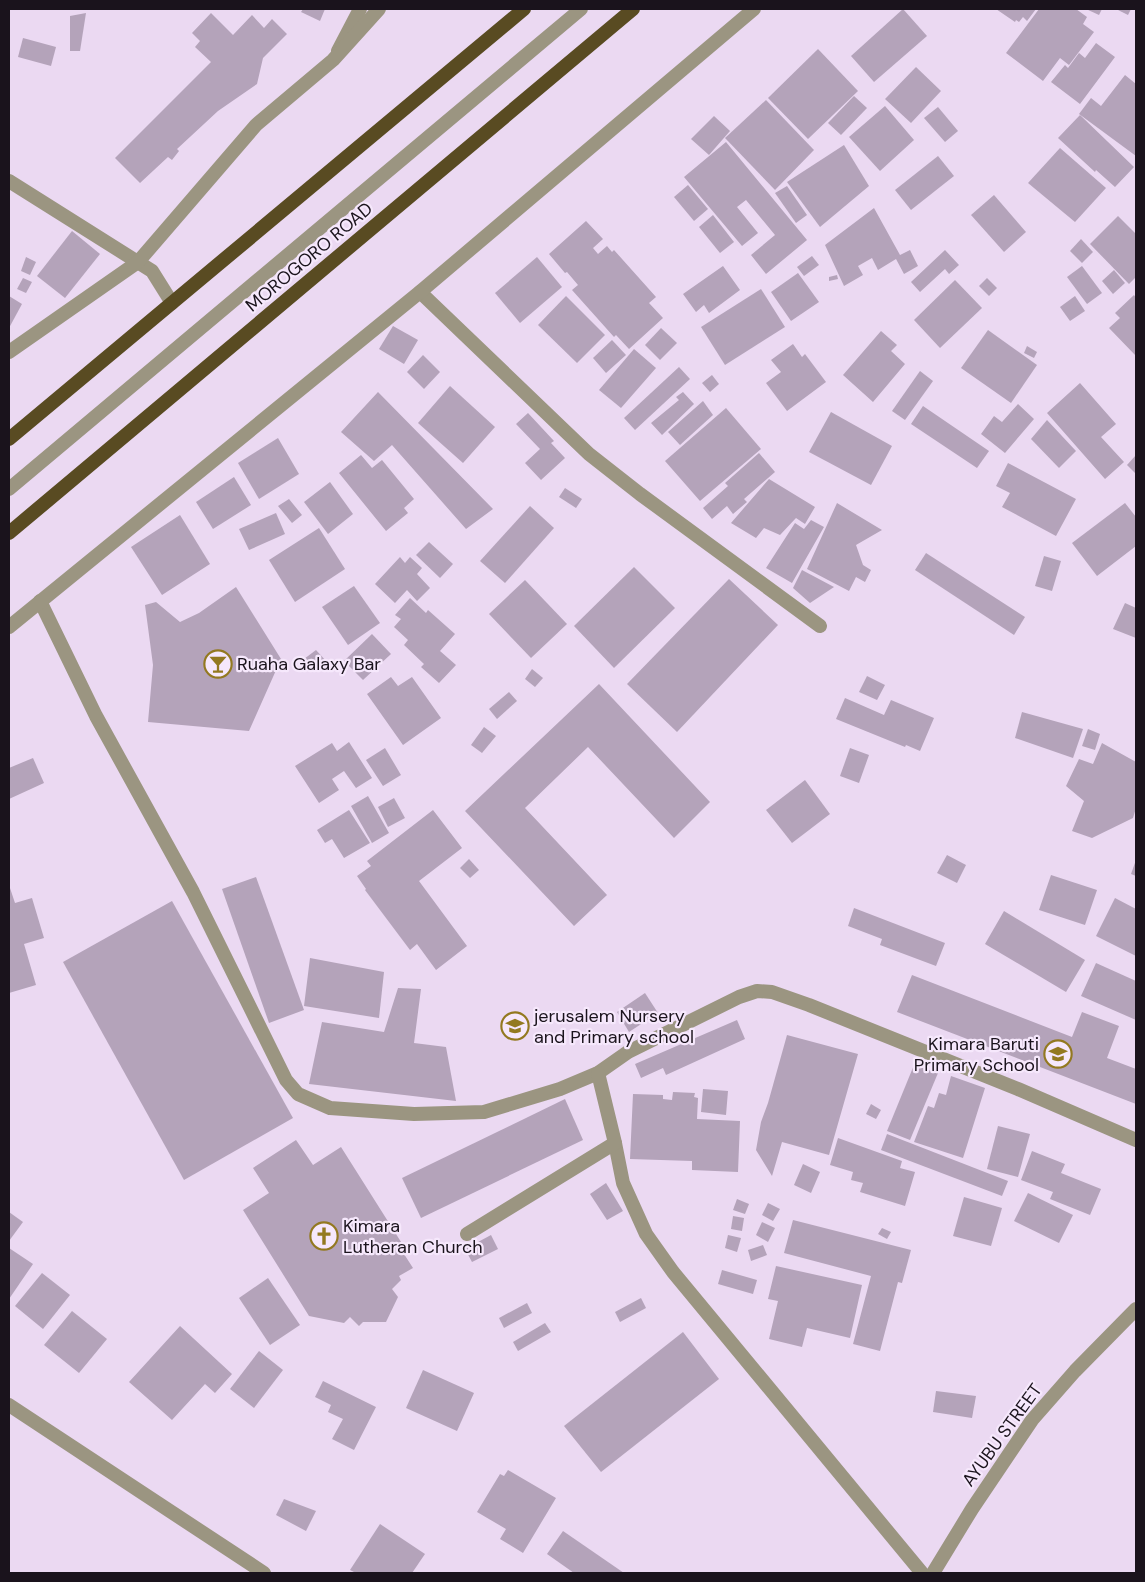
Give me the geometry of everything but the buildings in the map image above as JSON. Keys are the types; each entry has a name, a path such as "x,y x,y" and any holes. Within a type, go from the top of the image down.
{"highway":[{"path":"9,439 524,9"},
{"name":"MOROGORO ROAD","path":"9,533 632,9"}],"street":[{"path":"333,60 360,9"},
{"path":"9,352 138,262 256,125 333,60 379,9"},
{"name":"MOROGORO ROAD","path":"9,489 581,9"},
{"path":"9,627 420,292 754,9"},
{"path":"9,181 152,271 172,303"},
{"path":"420,292 589,454 640,494 820,626"},
{"path":"40,601 96,716 193,892 286,1080 298,1094 330,1108 414,1114 484,1112 560,1090 598,1073 628,1052 739,997 757,991 772,992 809,1005 1018,1088 1136,1140"},
{"path":"598,1073 623,1183 646,1234 673,1272 922,1573"},
{"path":"468,1234 615,1142"},
{"name":"AYUBU STREET","path":"933,1573 972,1509 1032,1420 1075,1371 1136,1309"},
{"path":"9,1405 264,1573"}],"place":[{"name":"Ruaha Galaxy Bar","path":"218,664"},
{"name":"jerusalem Nursery and Primary school","path":"515,1026"},
{"name":"Kimara Baruti Primary School","path":"1058,1054"},
{"name":"Kimara Lutheran Church","path":"324,1236"}]}
